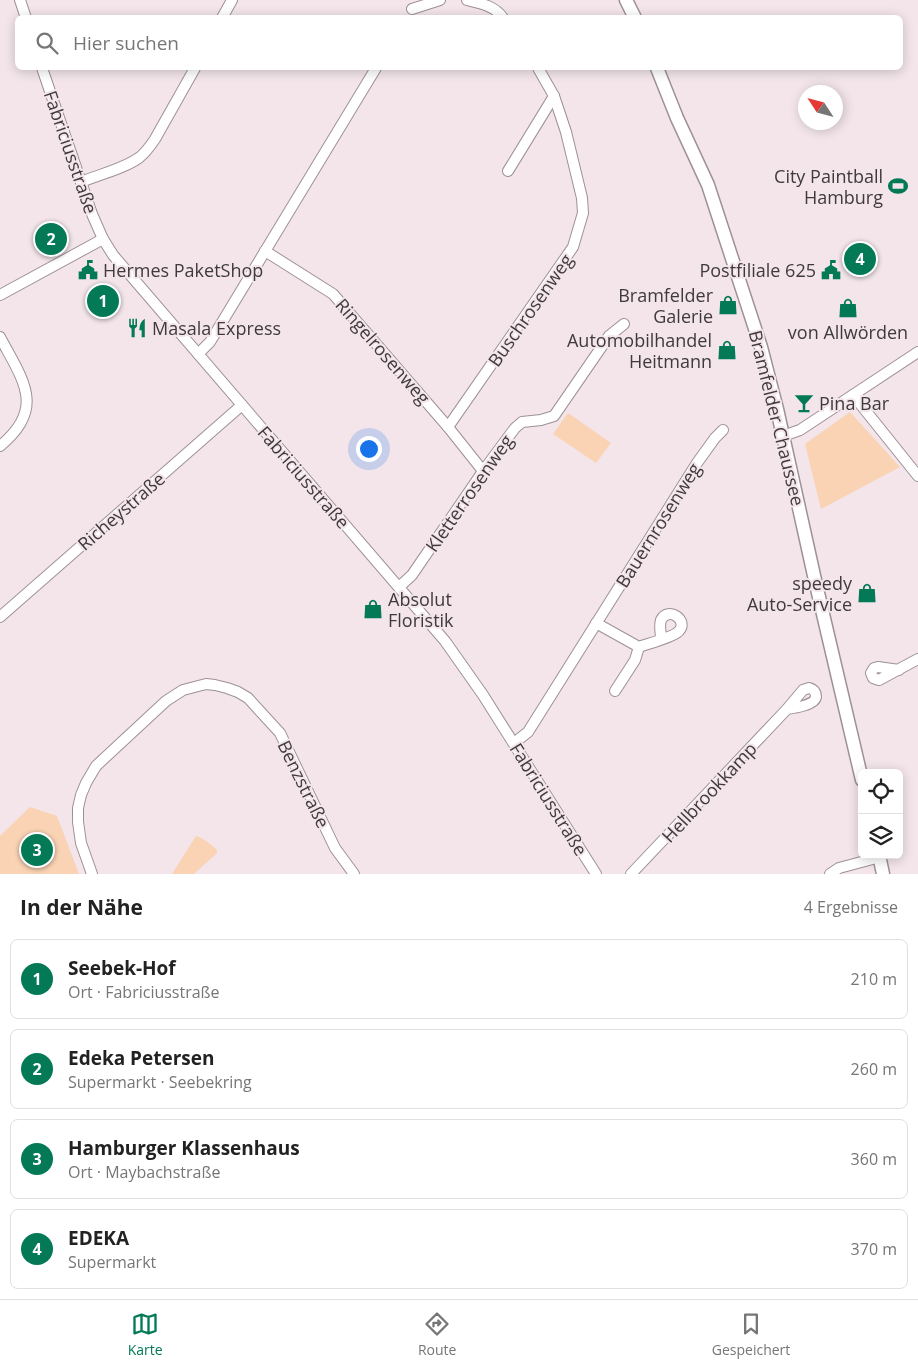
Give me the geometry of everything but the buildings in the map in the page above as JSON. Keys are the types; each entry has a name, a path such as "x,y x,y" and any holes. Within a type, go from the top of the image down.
{"main road":[{"path":"626,0 634,15"},
{"name":"Bramfelder Chaussee","path":"658,70 708,186 761,347 859,769"},
{"path":"880,859 883,874"}],"street":[{"path":"20,0 25,15"},
{"path":"224,15 232,0"},
{"path":"412,9 440,0"},
{"path":"467,0 483,3 501,15"},
{"name":"Fabriciusstraße","path":"43,70 92,214 103,239 113,255 399,587 456,656 514,743 596,874"},
{"path":"81,182 129,164 139,158 155,139 194,70"},
{"path":"198,354 210,342 375,70"},
{"name":"Buschrosenweg","path":"448,427 573,247 582,213 582,198 566,132 554,96 539,70"},
{"path":"508,170 554,96"},
{"path":"0,296 103,239"},
{"name":"Ringelrosenweg","path":"265,251 333,294 448,427 483,471"},
{"name":"Kletterrosenweg","path":"399,587 412,575 483,471 515,428 522,422 541,420 554,416 609,336 624,324"},
{"path":"0,337 23,381 27,397 25,412 19,426 14,434 0,446"},
{"path":"783,436 800,430 918,352"},
{"path":"853,395 918,476"},
{"name":"Richeystraße","path":"0,617 242,405"},
{"name":"Bauernrosenweg","path":"514,743 528,732 697,464 715,438 724,430"},
{"path":"596,622 639,647"},
{"path":"639,647 661,639"},
{"path":"614,691 635,660 639,647"},
{"path":"899,670 918,659"},
{"name":"Benzstraße","path":"92,874 80,839 78,815 81,795 96,766 166,700 182,690 211,684 238,692 248,698 280,733 335,848 354,874"},
{"name":"Hellbrookkamp","path":"631,874 787,709"},
{"path":"830,874 839,868 869,859"}],"shaded area":[{"path":"850,412 900,467 821,509 805,444"},
{"path":"568,413 611,443 596,463 553,434"},
{"path":"30,807 57,816 79,874 0,874 0,836"},
{"path":"196,836 210,844 217,850 217,853 194,874 172,874"}],"place":[{"name":"City Paintball Hamburg","path":"898,186"},
{"name":"Edeka Petersen","path":"51,239"},
{"name":"EDEKA","path":"860,259"},
{"name":"Hermes PaketShop","path":"88,270"},
{"name":"Postfiliale 625","path":"831,270"},
{"name":"Seebek-Hof","path":"103,301"},
{"name":"Bramfelder Galerie","path":"728,305"},
{"name":"von Allwörden","path":"848,308"},
{"name":"Masala Express","path":"137,328"},
{"name":"Automobilhandel Heitmann","path":"727,350"},
{"name":"Pina Bar","path":"804,403"},
{"name":"speedy Auto-Service","path":"867,593"},
{"name":"Absolut Floristik","path":"373,609"},
{"name":"Hamburger Klassenhaus","path":"37,850"}]}
